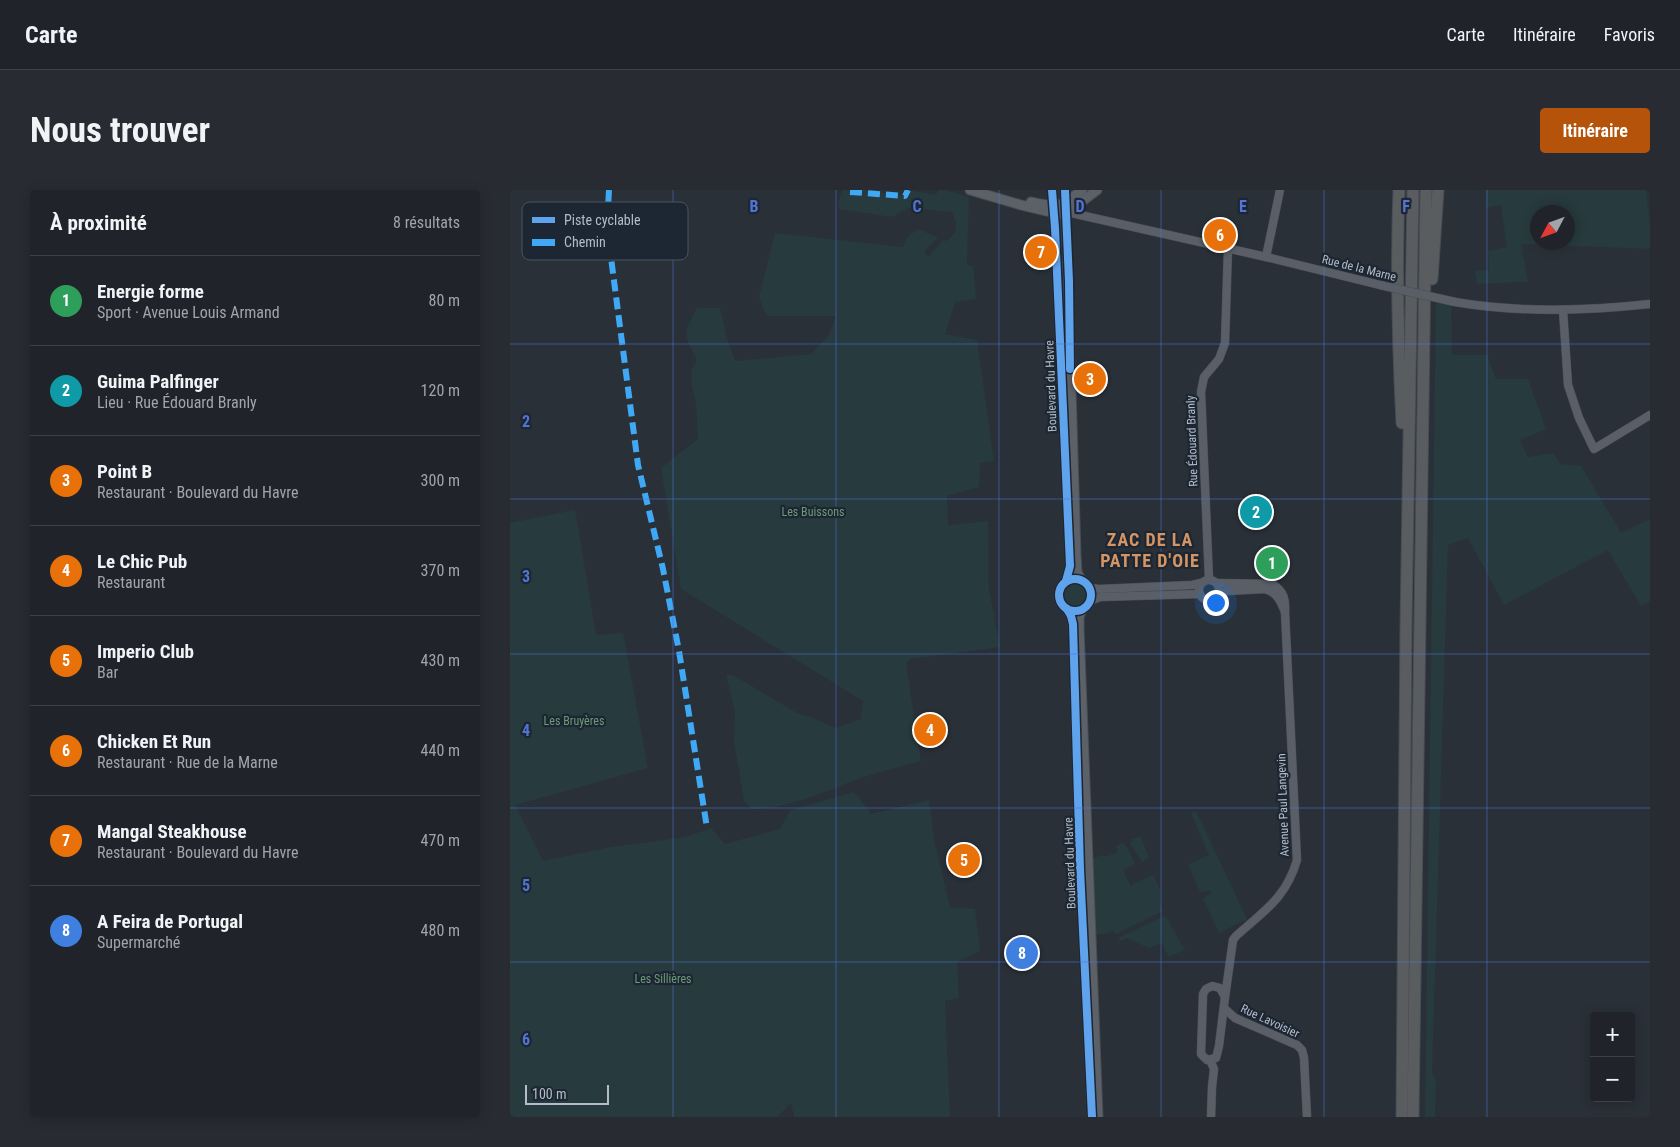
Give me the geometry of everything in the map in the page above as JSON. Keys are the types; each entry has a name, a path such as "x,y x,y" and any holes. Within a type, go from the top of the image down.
{"highway":[{"path":"1394,190 1398,232"},
{"path":"1399,190 1399,363 1404,459 1408,464"},
{"path":"1402,1117 1408,464 1413,190"},
{"path":"1413,1117 1426,190"},
{"path":"1425,340 1430,311 1438,190"}],"main road":[{"path":"970,190 1021,205 1060,209 1097,190"},
{"name":"Boulevard du Havre","path":"1052,190 1060,209 1068,259 1076,555 1077,572 1081,580"},
{"path":"1058,190 1060,209"},
{"name":"Boulevard du Havre","path":"1065,190 1060,209 1070,566 1066,581 1060,587 1058,596 1060,602 1071,616 1073,624 1081,886 1092,1117"},
{"path":"1060,209 1082,190"},
{"path":"1066,581 1074,578 1081,580 1089,588 1091,596 1090,601 1082,609 1075,611 1067,609"},
{"name":"Boulevard du Havre","path":"1082,609 1079,617 1079,628 1098,1117"}],"street":[{"path":"1266,257 1280,190"},
{"name":"Rue de la Marne","path":"1060,209 1455,302 1480,306 1563,310 1650,304"},
{"name":"Rue Édouard Branly","path":"1209,579 1201,392 1204,377 1219,359 1225,343 1228,248"},
{"path":"1563,310 1568,385 1579,418 1594,449 1650,415"},
{"path":"1089,588 1192,585 1209,579 1217,584 1219,588 1218,594"},
{"path":"1201,583 1199,589 1207,608"},
{"name":"Avenue Paul Langevin","path":"1210,1060 1216,1058 1219,1046 1232,940 1280,896 1294,873 1297,860 1286,601 1277,587 1272,584 1217,584"},
{"path":"1090,601 1100,596 1203,597 1212,599 1218,594 1227,591 1265,589 1271,590 1281,602 1285,612"},
{"path":"1211,1117 1214,1069 1210,1060 1205,1059 1201,1054 1202,994 1208,988 1216,986 1228,972"},
{"path":"1216,986 1222,990 1225,997"},
{"name":"Rue Lavoisier","path":"1224,1008 1235,1018 1297,1045 1302,1050 1307,1117"}],"green space":[{"name":"Les Buissons","path":"842,190 866,190 905,196 908,190 936,195 938,190 945,190 969,197 967,265 973,266 976,299 955,302 945,334 977,340 994,461 980,463 979,487 947,496 948,525 988,521 989,590 1000,647 910,659 906,664 921,761 858,779 792,803 751,809 744,801 734,742 735,711 726,675 733,675 797,713 836,728 861,719 863,701 681,589 661,468 698,439 696,403 691,371 697,360 687,339 687,329 697,308 720,308 735,361 811,354 829,335 836,316 768,316 764,311 759,297 775,233 903,247 908,236 919,229 938,238 924,251 928,257 943,240 947,241 955,233 956,222 952,212 909,208 892,217 839,209 838,203"},
{"path":"1486,190 1646,190 1650,225 1650,249 1575,246 1575,205 1530,205 1530,244 1521,244 1528,282 1477,284 1475,271 1489,270 1488,251 1507,247 1501,205 1485,208"},
{"path":"1436,299 1451,302 1452,355 1487,355 1496,379 1528,379 1546,429 1520,440 1528,457 1554,453 1560,464 1581,466 1621,533 1650,519 1650,601 1641,606 1608,550 1504,605 1468,538 1448,545 1432,1073 1436,1080 1435,1117 1425,1117"},
{"path":"575,510 596,635 623,633 648,768 515,805 543,861 611,847 686,837 711,828 725,844 780,829 791,810 854,792 871,814 929,800 935,844 950,907 975,909 980,951 957,962 959,998 945,1001 950,1117 794,1117 791,1103 777,1117 510,1117 510,523"},
{"path":"1074,582 1083,586 1087,595 1083,604 1074,608 1065,604 1061,595 1065,586"},
{"path":"1196,811 1247,919 1219,933 1203,898 1212,893 1210,890 1200,892 1188,865 1209,855 1191,813"},
{"path":"1140,836 1149,857 1142,862 1130,844 1132,839"},
{"path":"1123,843 1135,864 1123,870 1131,887 1153,875 1160,889 1160,903 1163,911 1116,934 1112,930 1096,934 1093,858 1104,855 1105,857 1118,852 1116,846"},
{"path":"1164,916 1182,946 1186,949 1169,957 1162,943 1149,948 1127,938 1120,941 1118,938"}],"marked path":[{"path":"608,202 609,190"},
{"path":"850,192 905,196 908,190"},
{"path":"611,260 638,465 663,569 679,651 707,828"}],"cycle path":[{"path":"1052,190 1070,566 1066,581"},
{"path":"1065,190 1070,369"},
{"path":"1075,579 1087,583 1091,595 1087,607 1075,611 1063,607 1059,595 1063,583 1075,579"},
{"path":"1067,609 1073,624 1080,869 1092,1117"}],"place":[{"name":"Chicken Et Run","path":"1220,235"},
{"name":"Mangal Steakhouse","path":"1041,252"},
{"name":"Point B","path":"1090,379"},
{"name":"Guima Palfinger","path":"1256,512"},
{"name":"Energie forme","path":"1272,563"},
{"name":"Le Chic Pub","path":"930,730"},
{"name":"Imperio Club","path":"964,860"},
{"name":"A Feira de Portugal","path":"1022,953"}],"district":[{"name":"ZAC DE LA PATTE D'OIE","path":"1150,550"}],"park label":[{"name":"Les Bruyères","path":"574,721"},
{"name":"Les Sillières","path":"663,979"}]}
